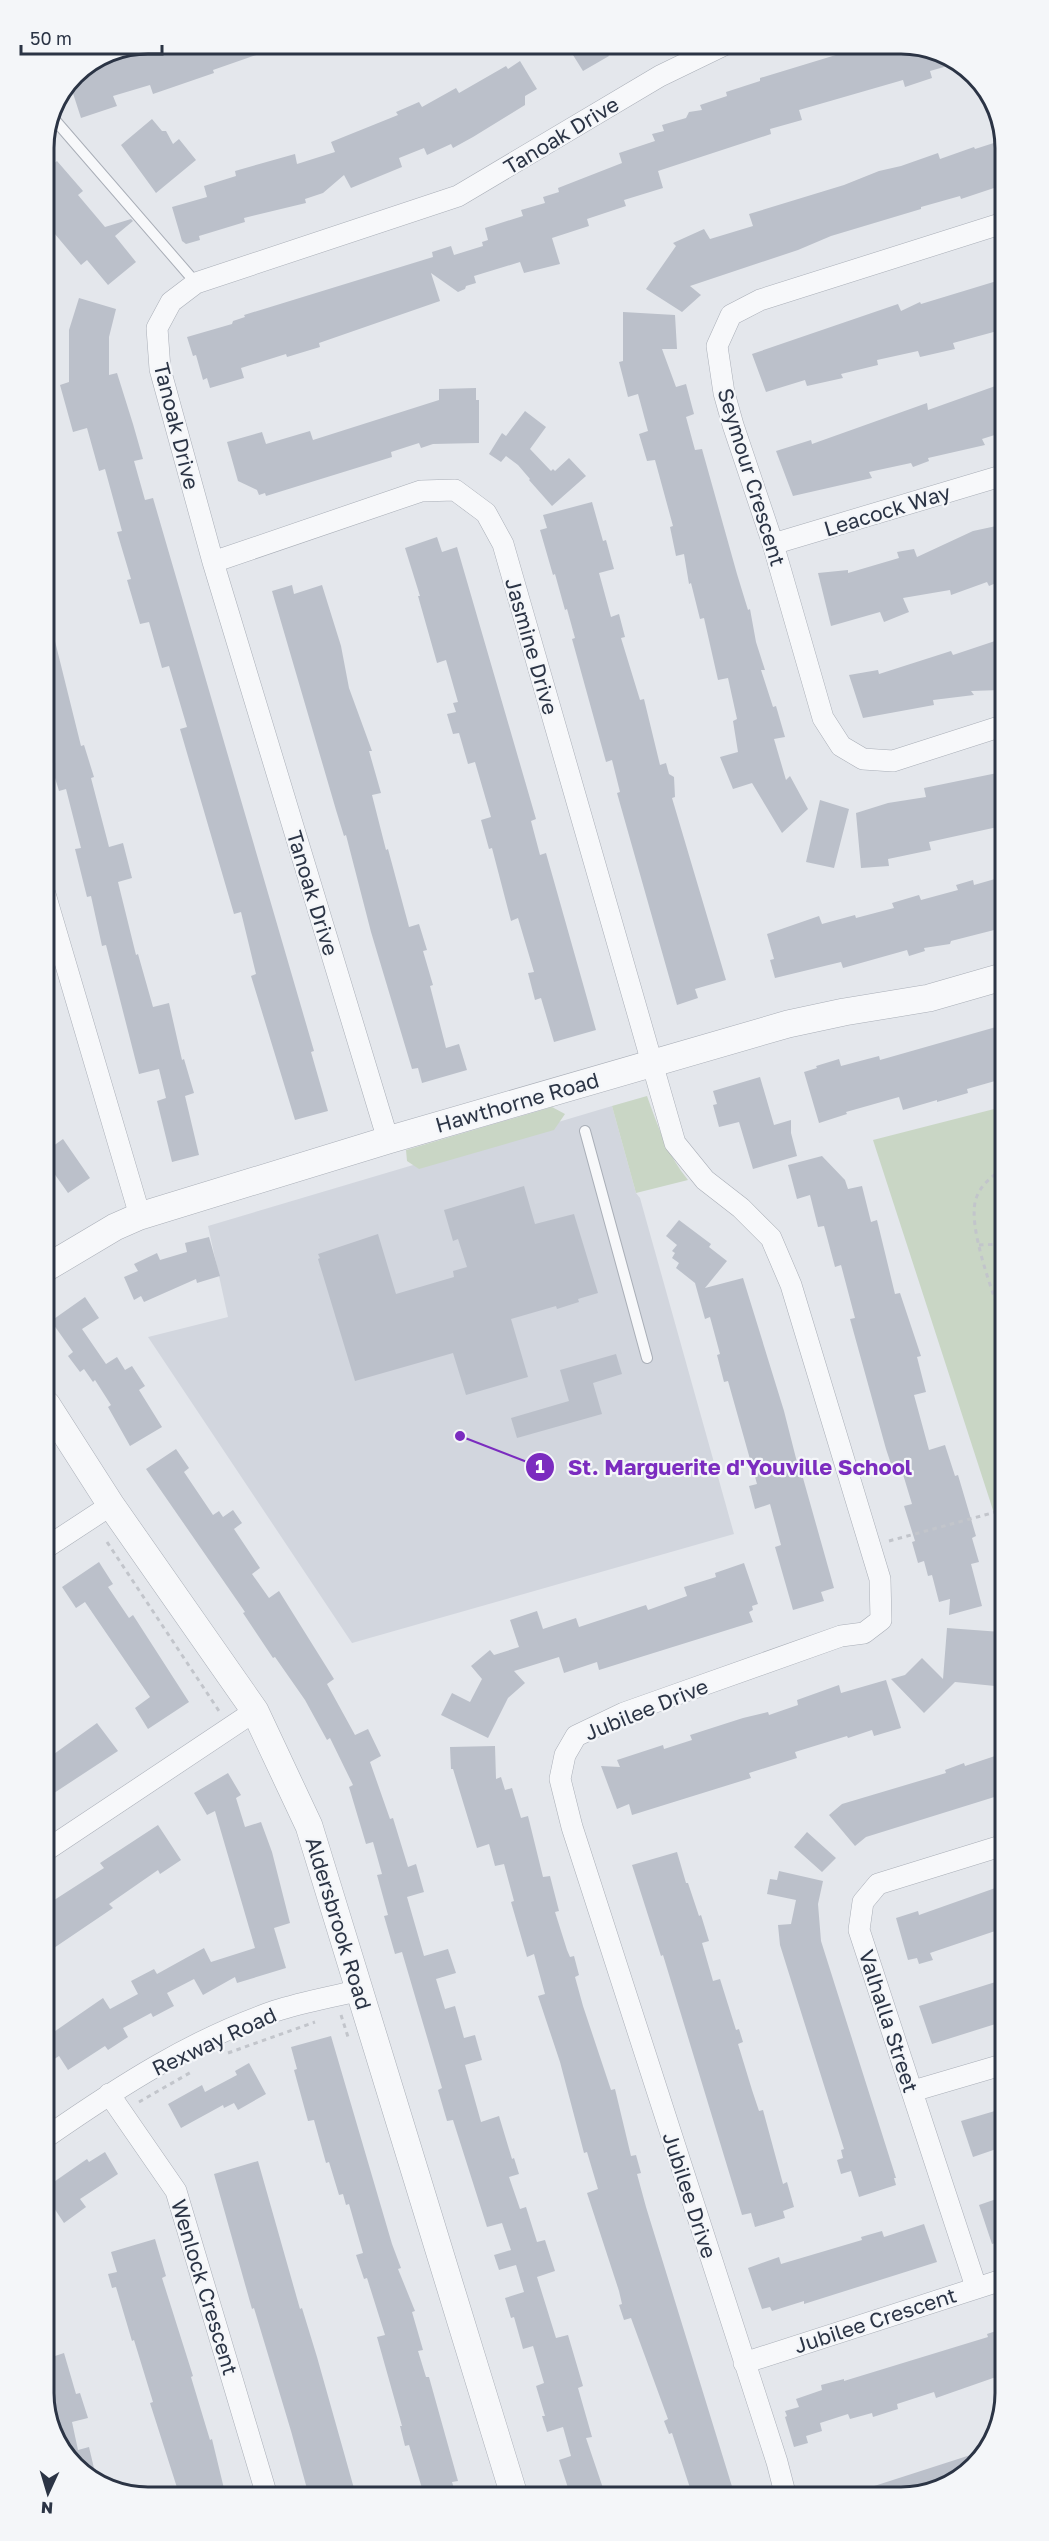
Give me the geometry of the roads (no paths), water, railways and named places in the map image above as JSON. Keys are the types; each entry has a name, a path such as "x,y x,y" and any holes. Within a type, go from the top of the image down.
{"street":[{"name":"Tanoak Drive","path":"388,1140 213,562 160,369 157,328 171,302 196,283 459,196 660,76 705,54"},
{"name":"Seymour Crescent","path":"995,226 760,300 731,315 717,346 724,393 773,544 822,718 841,746 863,759 893,761 995,728"},
{"name":"Leacock Way","path":"773,544 995,478"},
{"name":"Jasmine Drive","path":"213,562 421,491 455,490 486,513 503,544 651,1064"},
{"path":"54,925 140,1216"},
{"name":"Hawthorne Road","path":"54,1263 115,1227 140,1216 388,1140 788,1024 929,998 995,979"},
{"name":"Jubilee Drive","path":"651,1064 675,1143 705,1180 741,1208 771,1238 791,1285 880,1579 881,1620 864,1633 841,1636 646,1705 576,1736 566,1755 560,1779 572,1827 783,2487"},
{"name":"Aldersbrook Road","path":"54,1417 111,1505 255,1711 309,1826 512,2487"},
{"path":"54,1542 111,1505"},
{"path":"54,1845 255,1711"},
{"name":"Valhalla Street","path":"976,2287 859,1930 863,1902 878,1884 995,1848"},
{"name":"Rexway Road","path":"54,2132 109,2094 183,2050 276,2011 360,1990"},
{"path":"913,2091 995,2067"},
{"name":"Wenlock Crescent","path":"109,2094 176,2191 264,2487"},
{"name":"Jubilee Crescent","path":"744,2363 995,2282"}],"lane":[{"path":"57,123 196,283"},
{"path":"585,1131 647,1358"}],"place":[{"name":"St. Marguerite d'Youville School","path":"460,1436"}]}
